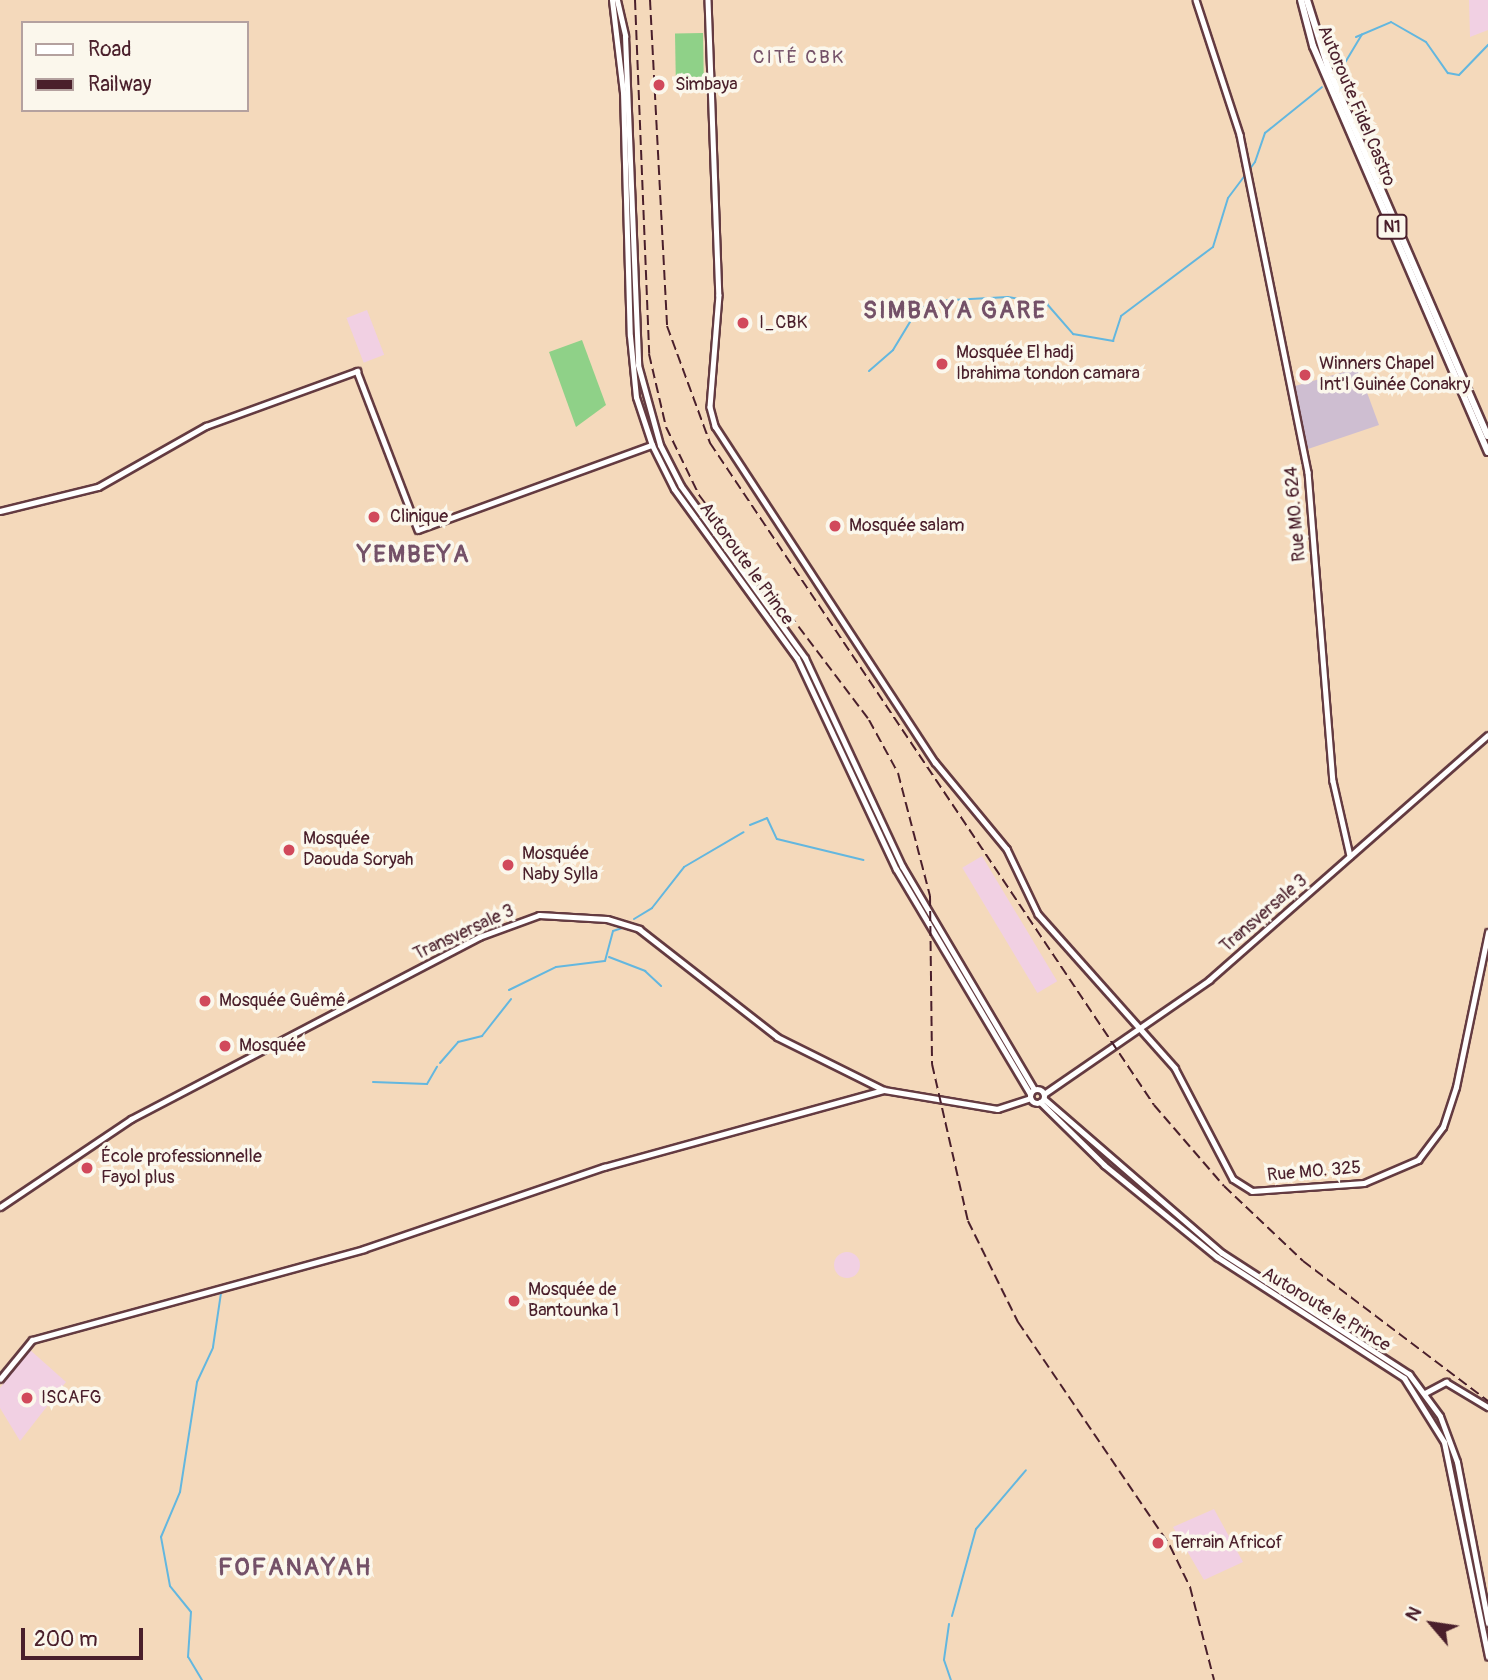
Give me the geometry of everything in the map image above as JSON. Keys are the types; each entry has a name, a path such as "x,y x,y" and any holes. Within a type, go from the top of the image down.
{"highway":[{"name":"Autoroute Fidel Castro","path":"1301,0 1313,46 1488,452"},
{"name":"Autoroute Fidel Castro","path":"1307,0 1334,80 1488,436"}],"main road":[{"name":"Autoroute le Prince","path":"612,0 623,92 630,337 636,397 652,445 674,489 808,678 895,869 1031,1094"},
{"name":"Autoroute le Prince","path":"617,0 625,36 638,365 660,445 681,486 805,658 902,866 1031,1094"},
{"name":"Transversale 3","path":"1043,1098 1209,979 1488,735"},
{"name":"Transversale 3","path":"0,1207 131,1119 479,937 539,915 607,919 639,929 776,1037 884,1090 997,1109 1031,1094"},
{"path":"1031,1094 1043,1098"},
{"path":"1031,1094 1043,1098"},
{"name":"Autoroute le Prince","path":"1043,1098 1222,1253 1372,1345 1424,1393 1457,1462 1488,1623"},
{"name":"Autoroute le Prince","path":"1043,1098 1138,1195 1217,1257 1404,1378 1447,1453 1488,1657"}],"street":[{"path":"708,0 719,295 710,407 715,426 935,762 1007,849 1038,914 1138,1028"},
{"name":"Rue MO. 624","path":"1196,0 1207,28 1247,168 1311,492 1329,745 1350,857"},
{"path":"0,511 98,486 206,426 358,371 418,530 652,445"},
{"name":"Rue MO. 325","path":"1138,1028 1175,1068 1224,1166 1245,1189 1364,1183 1418,1160 1443,1127 1488,932"},
{"path":"0,1379 32,1340 363,1249 604,1167 884,1090"},
{"path":"1424,1393 1446,1382 1488,1407"}],"shaded area":[{"path":"1469,0 1488,0 1488,30 1470,37"},
{"path":"367,310 384,355 364,363 346,318"},
{"path":"1358,368 1379,425 1308,449 1295,386"},
{"path":"982,856 1057,981 1037,993 962,868"},
{"path":"847,1252 856,1256 860,1265 856,1274 847,1278 838,1274 834,1265 838,1256"},
{"name":"ISCAFG","path":"29,1349 66,1382 20,1441 0,1408 0,1388"},
{"path":"1214,1509 1243,1562 1204,1580 1173,1527"}],"green space":[{"path":"675,33 703,33 704,90 676,90"},
{"path":"582,340 606,405 576,427 549,352"}],"waterway":[{"path":"1356,37 1391,22 1426,42 1448,73 1459,75 1488,45"},
{"path":"1343,66 1362,34"},
{"path":"869,371 893,350 916,312 933,301 1008,297 1047,304 1073,334 1113,341 1121,316 1213,247 1228,198 1255,162 1265,133 1322,87"},
{"path":"750,825 767,818 777,839 863,860"},
{"path":"634,919 652,908 684,867 744,832"},
{"path":"509,990 556,967 605,961 613,931 625,927"},
{"path":"609,957 645,971 661,986"},
{"path":"440,1063 458,1042 482,1036 511,999"},
{"path":"373,1082 427,1084 437,1067"},
{"path":"202,1680 188,1657 191,1612 170,1586 161,1537 180,1492 197,1382 213,1347 221,1293"},
{"path":"952,1616 976,1529 1026,1470"},
{"path":"949,1624 944,1660 951,1680"}],"railway":[{"path":"635,0 649,354 666,427 699,495 869,720 898,773 930,896 932,1064 968,1221 1018,1322 1170,1546 1190,1587 1214,1680"},
{"path":"650,0 667,326 710,443 1154,1105 1224,1186 1303,1261 1488,1401"}],"place":[{"name":"Simbaya","path":"659,85"},
{"name":"I_CBK","path":"743,323"},
{"name":"Mosquée El hadj Ibrahima tondon camara","path":"942,364"},
{"name":"Winners Chapel Int'l Guinée Conakry","path":"1305,375"},
{"name":"Clinique","path":"374,517"},
{"name":"Mosquée salam","path":"835,526"},
{"name":"Mosquée Daouda Soryah","path":"289,850"},
{"name":"Mosquée Naby Sylla","path":"508,865"},
{"name":"Mosquée Guêmê","path":"205,1001"},
{"name":"Mosquée","path":"225,1046"},
{"name":"École professionnelle Fayol plus","path":"87,1168"},
{"name":"Mosquée de Bantounka 1","path":"514,1301"},
{"name":"ISCAFG","path":"27,1398"},
{"name":"Terrain Africof","path":"1158,1543"}],"district":[{"name":"CITÉ CBK","path":"799,58"},
{"name":"SIMBAYA GARE","path":"955,311"},
{"name":"YEMBEYA","path":"414,555"},
{"name":"FOFANAYAH","path":"295,1568"}]}
